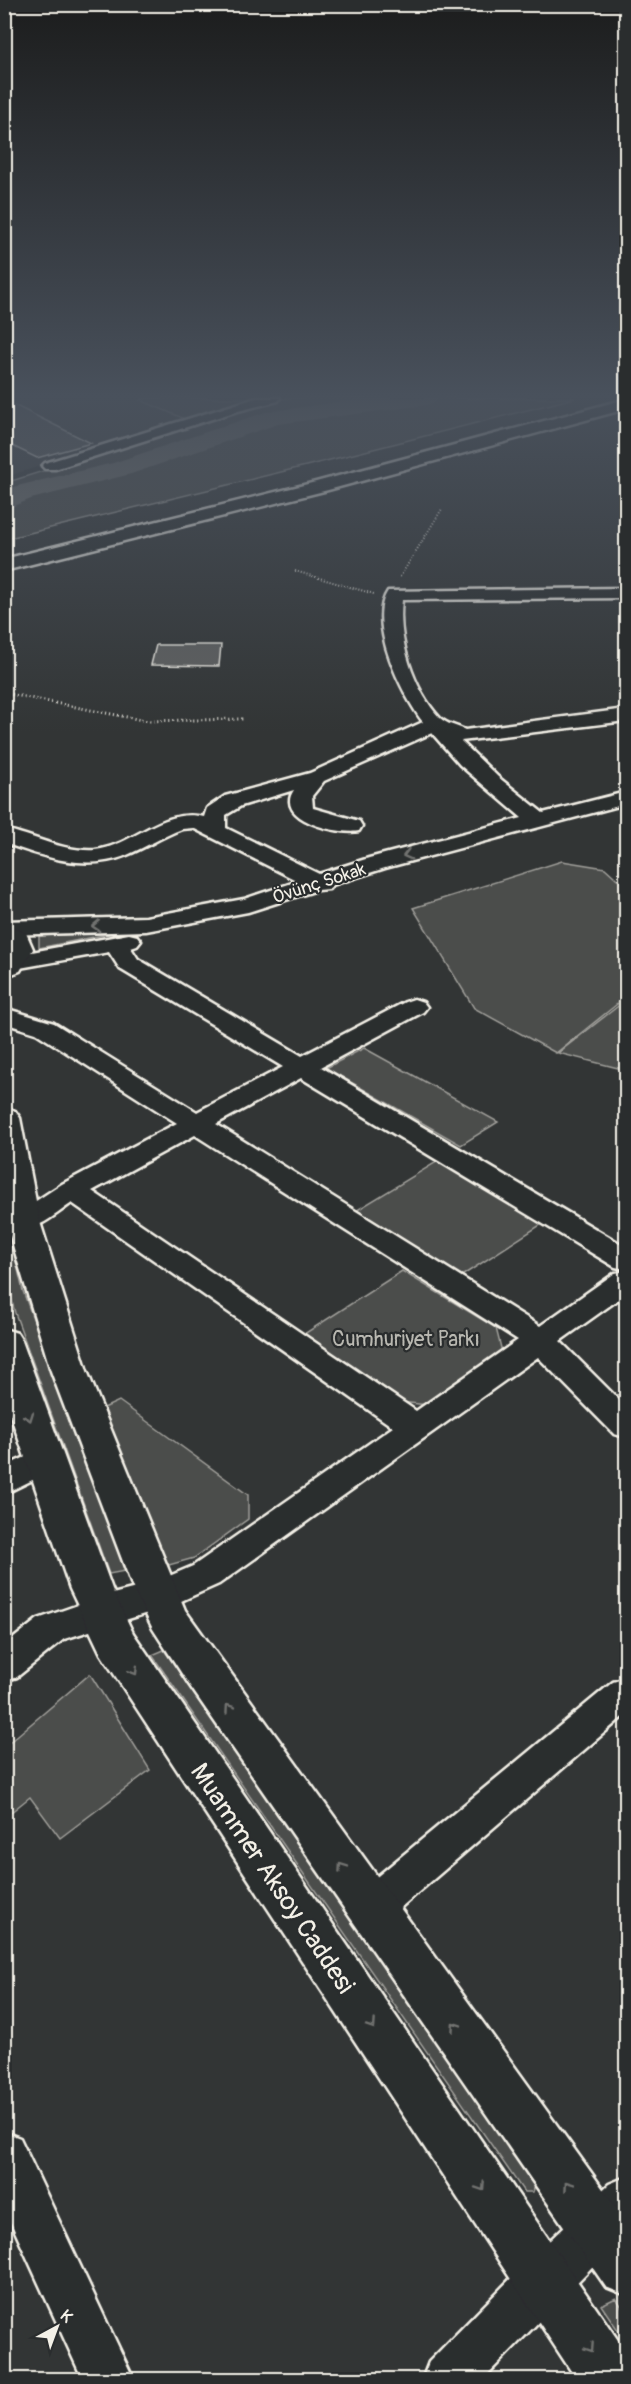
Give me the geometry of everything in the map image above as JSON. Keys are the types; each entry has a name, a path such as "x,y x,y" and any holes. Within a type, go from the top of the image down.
{"main road":[{"path":"26,541 157,509"},
{"path":"4,567 229,509"},
{"path":"4,929 17,939 21,947 20,955 9,966"},
{"path":"4,1118 23,1222 69,1371 157,1596 203,1671 370,1907 613,2214 627,2267"},
{"name":"Muammer Aksoy Caddesi","path":"4,1341 101,1611 139,1680 611,2379"}],"street":[{"path":"539,821 487,781 425,716 401,668 391,626 394,596 627,593"},
{"path":"215,831 215,813 233,801 317,777 435,724 463,736 627,715"},
{"path":"317,777 301,795 302,811 320,819 351,826"},
{"name":"Övünç Sokak","path":"4,929 146,924 248,905 321,884 377,863 627,798"},
{"name":"Övünç Sokak","path":"9,966 116,943 248,921 456,858 627,813"},
{"path":"4,835 49,850 88,857 108,854 140,843 172,825 194,821 321,884"},
{"path":"116,943 129,964 627,1260"},
{"path":"23,1222 72,1190 414,1007"},
{"path":"4,1015 45,1028 540,1340 627,1426"},
{"path":"72,1190 417,1428"},
{"path":"4,1667 51,1629 101,1611 157,1596 206,1575 627,1280"},
{"path":"4,1482 45,1460"},
{"path":"370,1907 627,1693"},
{"path":"4,2154 109,2379"},
{"path":"447,2379 543,2280 613,2214"}],"path":[{"path":"295,571 365,594 394,596 395,587 442,509"},
{"path":"4,693 147,721 243,719"}],"green space":[{"path":"5,509 128,509 5,539"},
{"path":"562,861 605,868 626,887 626,997 556,1053 474,1008 413,908"},
{"path":"129,930 39,948 39,936"},
{"path":"626,1000 626,1070 558,1053"},
{"path":"364,1048 498,1122 461,1145 326,1068"},
{"path":"438,1161 545,1222 460,1277 354,1212"},
{"path":"4,1209 23,1291 125,1571 109,1574 15,1313 5,1275"},
{"name":"Cumhuriyet Parkı","path":"402,1271 496,1328 502,1352 428,1405 400,1402 301,1336"},
{"path":"119,1401 248,1495 248,1519 194,1558 169,1565 158,1555 104,1408"},
{"path":"164,1650 536,2182 533,2192 524,2192 152,1655"},
{"path":"90,1674 150,1770 60,1838 30,1797 5,1817 5,1746"},
{"path":"616,2298 626,2313 626,2342 601,2305"}],"building":[{"path":"156,645 221,645 219,666 151,665"}]}
